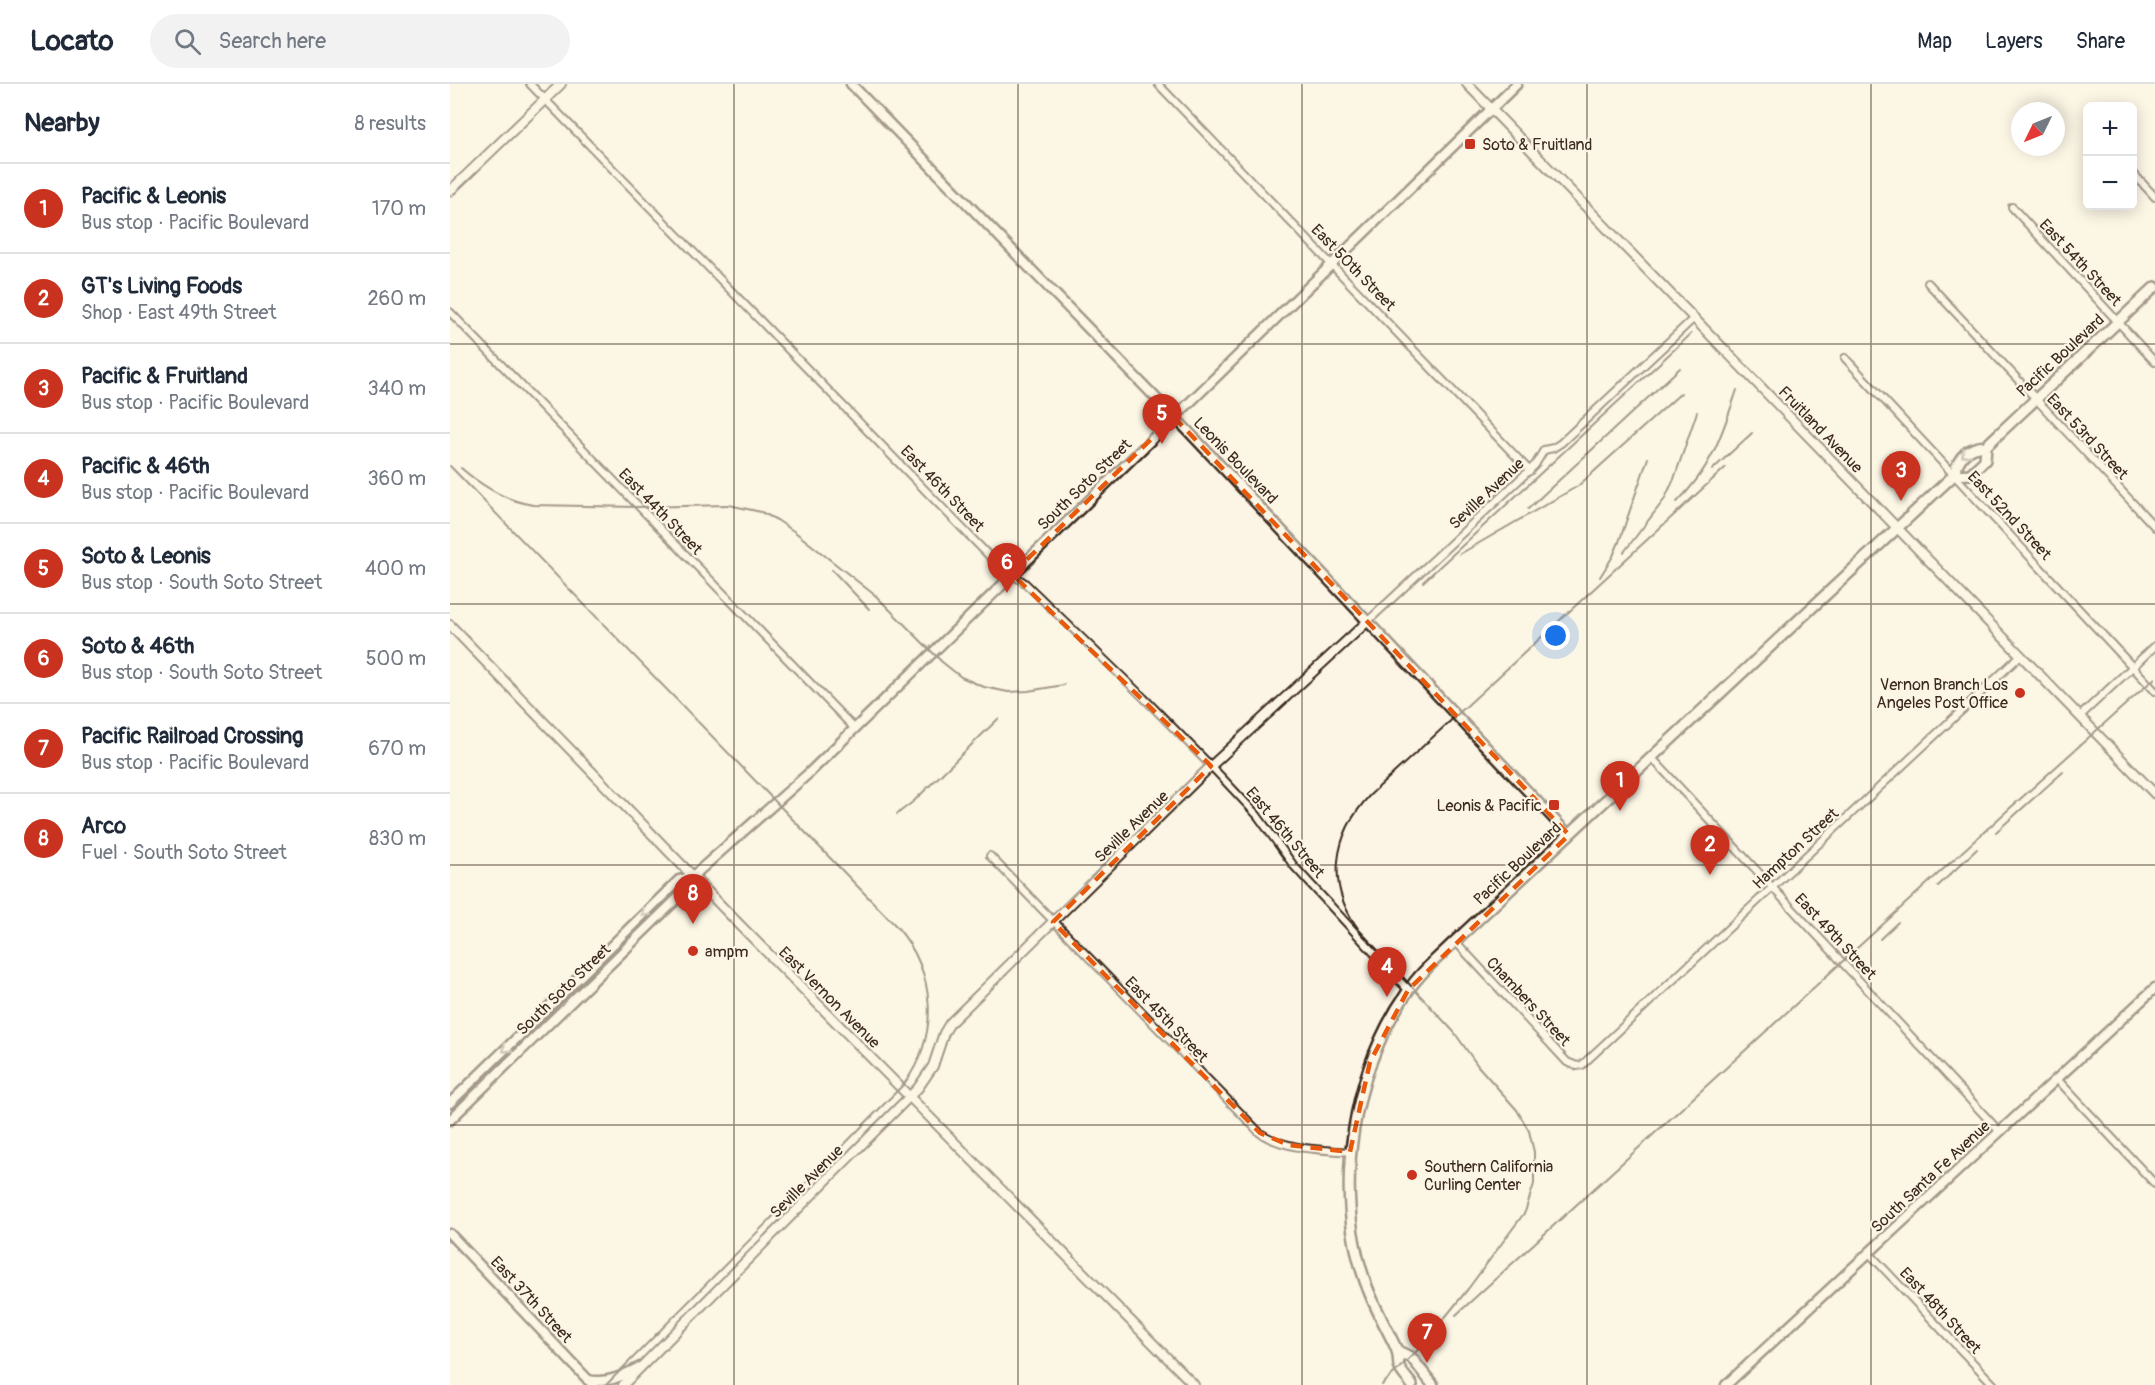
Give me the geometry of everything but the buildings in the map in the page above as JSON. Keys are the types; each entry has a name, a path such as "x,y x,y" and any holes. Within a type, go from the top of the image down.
{"main road":[{"name":"Leonis Boulevard","path":"851,84 1174,417 1569,835"},
{"name":"South Soto Street","path":"450,1120 686,890 693,876 855,729 1517,84"},
{"name":"Pacific Boulevard","path":"1412,1385 1400,1369 1398,1351 1376,1310 1363,1276 1352,1217 1350,1152 1360,1098 1370,1062 1389,1022 1408,990 1455,941 1954,475 1958,461 1973,447 1986,446 2155,286"},
{"name":"Pacific Boulevard","path":"1954,475 1970,474 1985,460 1986,446"},
{"name":"South Soto Street","path":"450,1103 680,880 693,876"},
{"path":"569,987 578,997"},
{"name":"South Santa Fe Avenue","path":"1726,1385 2155,988"},
{"name":"East 37th Street","path":"450,1234 590,1383"},
{"name":"Pacific Boulevard","path":"1398,1351 1411,1357 1433,1385"},
{"path":"590,1383 613,1380 640,1367"}],"street":[{"name":"East 46th Street","path":"530,84 998,565 1025,583 1041,598 1211,766 1257,815 1294,866 1408,990"},
{"path":"450,191 561,84"},
{"name":"East 50th Street","path":"1158,84 1530,471"},
{"name":"Fruitland Avenue","path":"1467,84 2155,794"},
{"path":"2137,177 2155,197"},
{"name":"East 54th Street","path":"2012,207 2155,362"},
{"name":"East 53rd Street","path":"1929,283 2155,527"},
{"name":"East 44th Street","path":"450,312 855,729"},
{"name":"Seville Avenue","path":"623,1385 910,1096 929,1074 950,1023 1211,766 1530,471 1544,450 1561,443 1694,318"},
{"name":"East 52nd Street","path":"1845,358 2155,691"},
{"name":"East Vernon Avenue","path":"450,625 693,876 1194,1385"},
{"path":"2080,716 2155,646"},
{"name":"Hampton Street","path":"1587,1061 2021,655"},
{"name":"East 49th Street","path":"1652,758 2000,1132"},
{"name":"East 45th Street","path":"990,856 1260,1132 1274,1142 1350,1152"},
{"name":"Chambers Street","path":"1455,941 1567,1062 1577,1066 1587,1061"},
{"path":"2057,1079 2155,1184"},
{"name":"East 48th Street","path":"1869,1253 1994,1385"}],"highlighted area":[{"path":"1174,417 1569,835 1408,990 1370,1062 1350,1152 1289,1145 1260,1133 1053,922 1211,766 1012,574"}],"railway":[{"path":"1423,582 1691,334"},
{"path":"1528,509 1680,368"},
{"path":"1677,502 1699,476 1714,450 1737,390"},
{"path":"1460,554 1578,486 1681,393"},
{"path":"1624,552 1664,500 1674,479 1697,412"},
{"path":"1712,470 1752,433"},
{"path":"1600,577 1619,542 1648,458"},
{"path":"450,466 897,927 920,964 926,984 929,1004 924,1045 916,1065 904,1084 606,1385"},
{"path":"461,468 494,492 533,505 638,507 729,505 761,512 795,532 876,596 942,662 961,677 984,687 1008,692 1064,685"},
{"path":"1421,1347 1468,1289 1525,1212 1534,1184 1534,1152 1529,1131 1517,1110 1478,1066 1454,1032 1360,931 1349,914 1338,879 1341,844 1358,810 1370,795 1725,468"},
{"path":"832,570 869,609"},
{"path":"1456,1315 2155,678"},
{"path":"897,814 914,801 998,719"},
{"path":"1996,832 2063,772"},
{"path":"1938,886 1977,849"},
{"path":"1880,939 1898,922"},
{"path":"1382,1385 1427,1341"}],"place":[{"name":"Soto & Fruitland","path":"1470,144"},
{"name":"Soto & Leonis","path":"1162,444"},
{"name":"Pacific & Fruitland","path":"1901,501"},
{"name":"Soto & 46th","path":"1007,593"},
{"name":"Vernon Branch Los Angeles Post Office","path":"2020,693"},
{"name":"Leonis & Pacific","path":"1554,805"},
{"name":"Pacific & Leonis","path":"1620,811"},
{"name":"GT's Living Foods","path":"1710,875"},
{"name":"Arco","path":"693,924"},
{"name":"ampm","path":"693,951"},
{"name":"Pacific & 46th","path":"1387,997"},
{"name":"Southern California Curling Center","path":"1412,1175"},
{"name":"Pacific Railroad Crossing","path":"1427,1363"}]}
